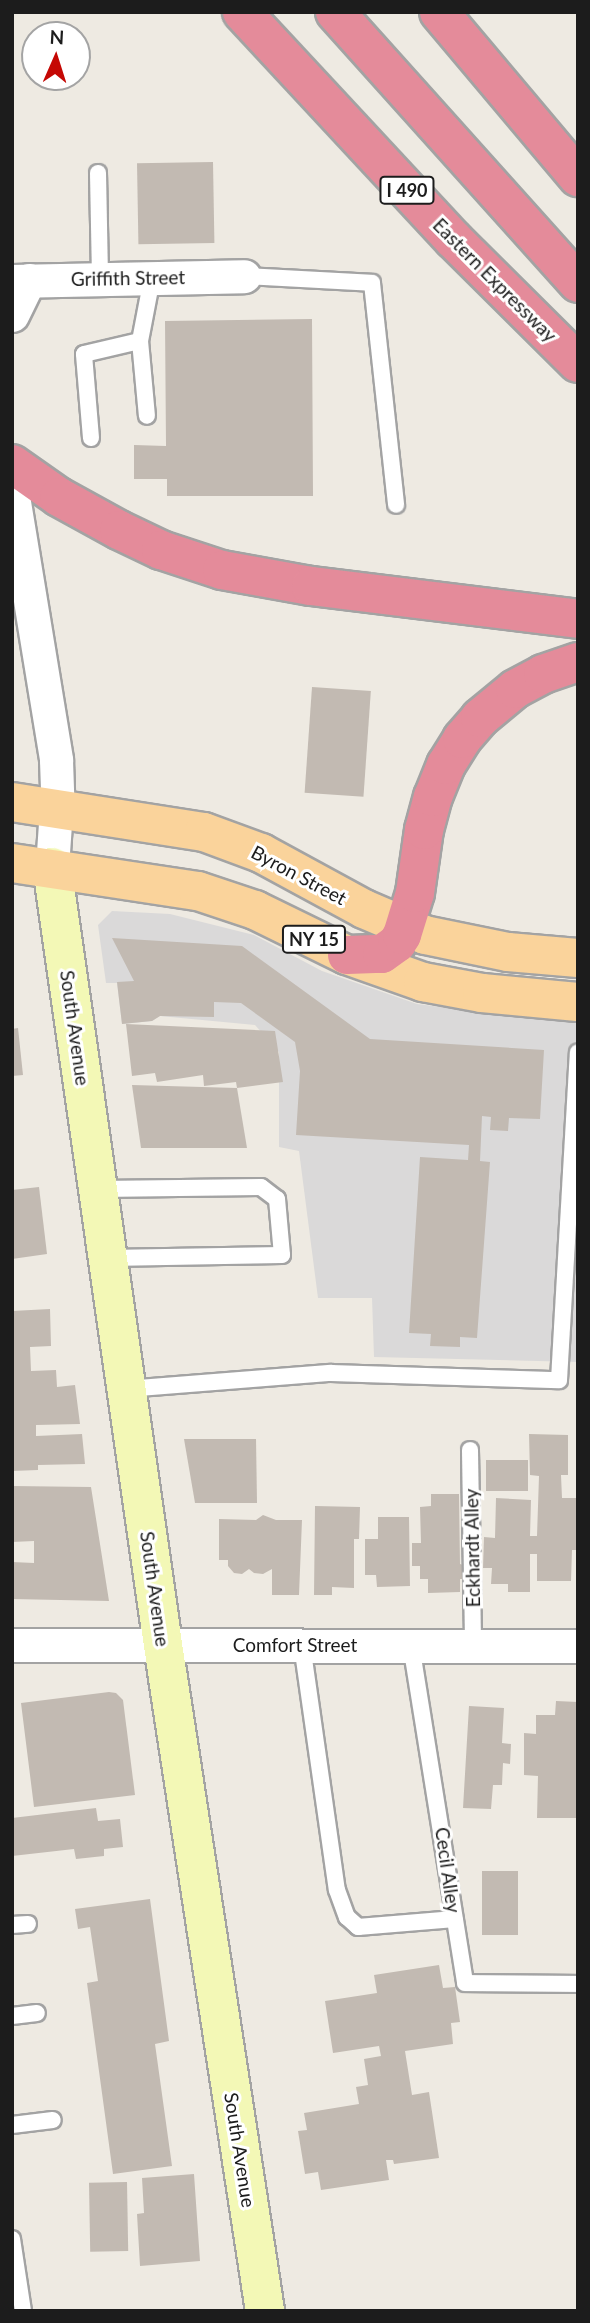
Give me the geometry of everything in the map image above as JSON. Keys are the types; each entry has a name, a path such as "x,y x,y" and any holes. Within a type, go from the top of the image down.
{"highway":[{"name":"Eastern Expressway","path":"242,12 453,239 578,363"},
{"path":"335,12 578,283"},
{"path":"439,12 578,177"},
{"path":"12,464 102,522 161,550 222,570 311,586 578,620"},
{"path":"347,955 382,954 397,943 405,927 415,893 428,814 453,751 480,718 509,693 543,674 578,662"}],"main road":[{"name":"Byron Street","path":"14,793 57,808 186,829 222,838 261,853 364,909 447,941 487,949 578,958"},
{"name":"South Avenue","path":"14,793 33,842 52,867 163,1645 265,2311"},
{"name":"NY 15","path":"12,863 52,867 208,894 255,910 347,955 402,976 450,988 578,1002"}],"street":[{"name":"Griffith Street","path":"21,281 244,276"},
{"path":"12,315 21,281"},
{"name":"South Avenue","path":"12,490 56,760 57,808 52,867"},
{"name":"Comfort Street","path":"12,1645 578,1646"}],"lane":[{"path":"98,173 100,278"},
{"path":"244,276 372,282 396,505"},
{"path":"147,416 140,341 152,278"},
{"path":"91,438 84,354 140,341"},
{"path":"126,1389 331,1373 559,1380 578,1054"},
{"path":"98,1189 261,1187 276,1199 282,1255 108,1258"},
{"name":"Eckhardt Alley","path":"470,1450 473,1646"},
{"path":"302,1645 337,1890 347,1917 358,1927 455,1919"},
{"name":"Cecil Alley","path":"411,1645 466,1983 578,1984"},
{"path":"12,2016 37,2013"},
{"path":"12,2125 53,2120"},
{"path":"12,2239 23,2311"}],"shaded area":[{"path":"112,911 170,914 254,935 322,971 417,1004 528,1018 578,1019 578,1362 374,1357 372,1298 318,1298 299,1151 279,1147 279,1052 255,1025 160,1016 152,1021 122,1024 117,983 106,983 98,925"}],"building":[{"path":"213,162 214,243 138,244 137,163"},
{"path":"312,319 313,496 167,496 167,479 134,479 134,445 166,446 165,321"},
{"path":"312,687 371,691 363,797 305,793"},
{"path":"112,938 242,946 370,1039 544,1050 540,1119 509,1118 508,1131 490,1130 491,1117 482,1116 480,1161 490,1162 477,1338 460,1337 460,1347 430,1346 431,1334 409,1333 420,1157 468,1160 469,1145 296,1135 300,1071 295,1042 241,1003 214,1002 214,1017 160,1016 152,1021 122,1024 117,982 134,981"},
{"path":"126,1024 275,1031 283,1082 237,1088 236,1082 204,1086 203,1075 157,1082 155,1073 132,1076"},
{"path":"18,1028 23,1075 12,1076 12,1029"},
{"path":"132,1085 237,1088 247,1148 141,1148"},
{"path":"39,1187 47,1254 12,1259 12,1190"},
{"path":"50,1309 51,1346 30,1347 31,1371 56,1370 57,1387 75,1385 80,1424 36,1425 36,1436 82,1434 85,1464 38,1465 38,1470 12,1471 12,1311"},
{"path":"529,1434 568,1435 568,1475 561,1475 562,1498 578,1498 578,1550 572,1550 571,1581 537,1581 537,1554 530,1554 530,1592 508,1592 508,1584 491,1584 492,1568 483,1568 484,1537 495,1538 496,1498 531,1500 530,1536 537,1536 539,1476 530,1475"},
{"path":"184,1439 256,1439 257,1503 195,1503"},
{"path":"486,1460 528,1460 528,1491 486,1491"},
{"path":"12,1486 91,1487 109,1601 12,1599 12,1562 34,1563 34,1541 12,1542"},
{"path":"431,1494 459,1494 460,1564 463,1565 464,1579 460,1579 460,1592 428,1593 428,1579 420,1579 420,1566 412,1566 412,1543 421,1543 420,1507 431,1506"},
{"path":"315,1506 360,1507 359,1539 354,1539 354,1588 332,1587 332,1595 314,1595"},
{"path":"263,1515 276,1520 302,1520 299,1595 272,1595 272,1569 263,1574 249,1569 242,1574 234,1573 228,1566 228,1560 219,1560 219,1519 256,1520"},
{"path":"378,1517 409,1517 410,1586 377,1587 376,1575 365,1575 365,1539 378,1539"},
{"path":"116,1693 123,1700 135,1795 34,1807 21,1703"},
{"path":"556,1701 578,1702 578,1818 537,1818 538,1776 524,1775 524,1733 536,1734 536,1715 555,1715"},
{"path":"469,1706 504,1708 502,1743 511,1744 510,1764 503,1763 502,1785 493,1785 491,1809 463,1808"},
{"path":"96,1808 98,1821 120,1819 123,1847 104,1849 104,1856 76,1859 74,1849 12,1856 12,1818"},
{"path":"482,1871 518,1871 518,1935 482,1935"},
{"path":"150,1899 169,2041 155,2044 172,2166 113,2174 87,1983 98,1981 90,1927 78,1929 75,1909"},
{"path":"439,1965 443,1988 455,1987 460,2022 451,2023 453,2044 405,2051 412,2095 429,2092 439,2158 394,2164 393,2160 386,2160 389,2180 321,2190 318,2172 305,2174 298,2131 307,2130 304,2113 359,2104 356,2087 368,2085 364,2059 381,2056 379,2046 333,2053 325,2001 377,1993 374,1975"},
{"path":"194,2174 200,2261 140,2266 137,2214 144,2213 142,2178"},
{"path":"127,2182 128,2251 90,2252 89,2183"}]}
